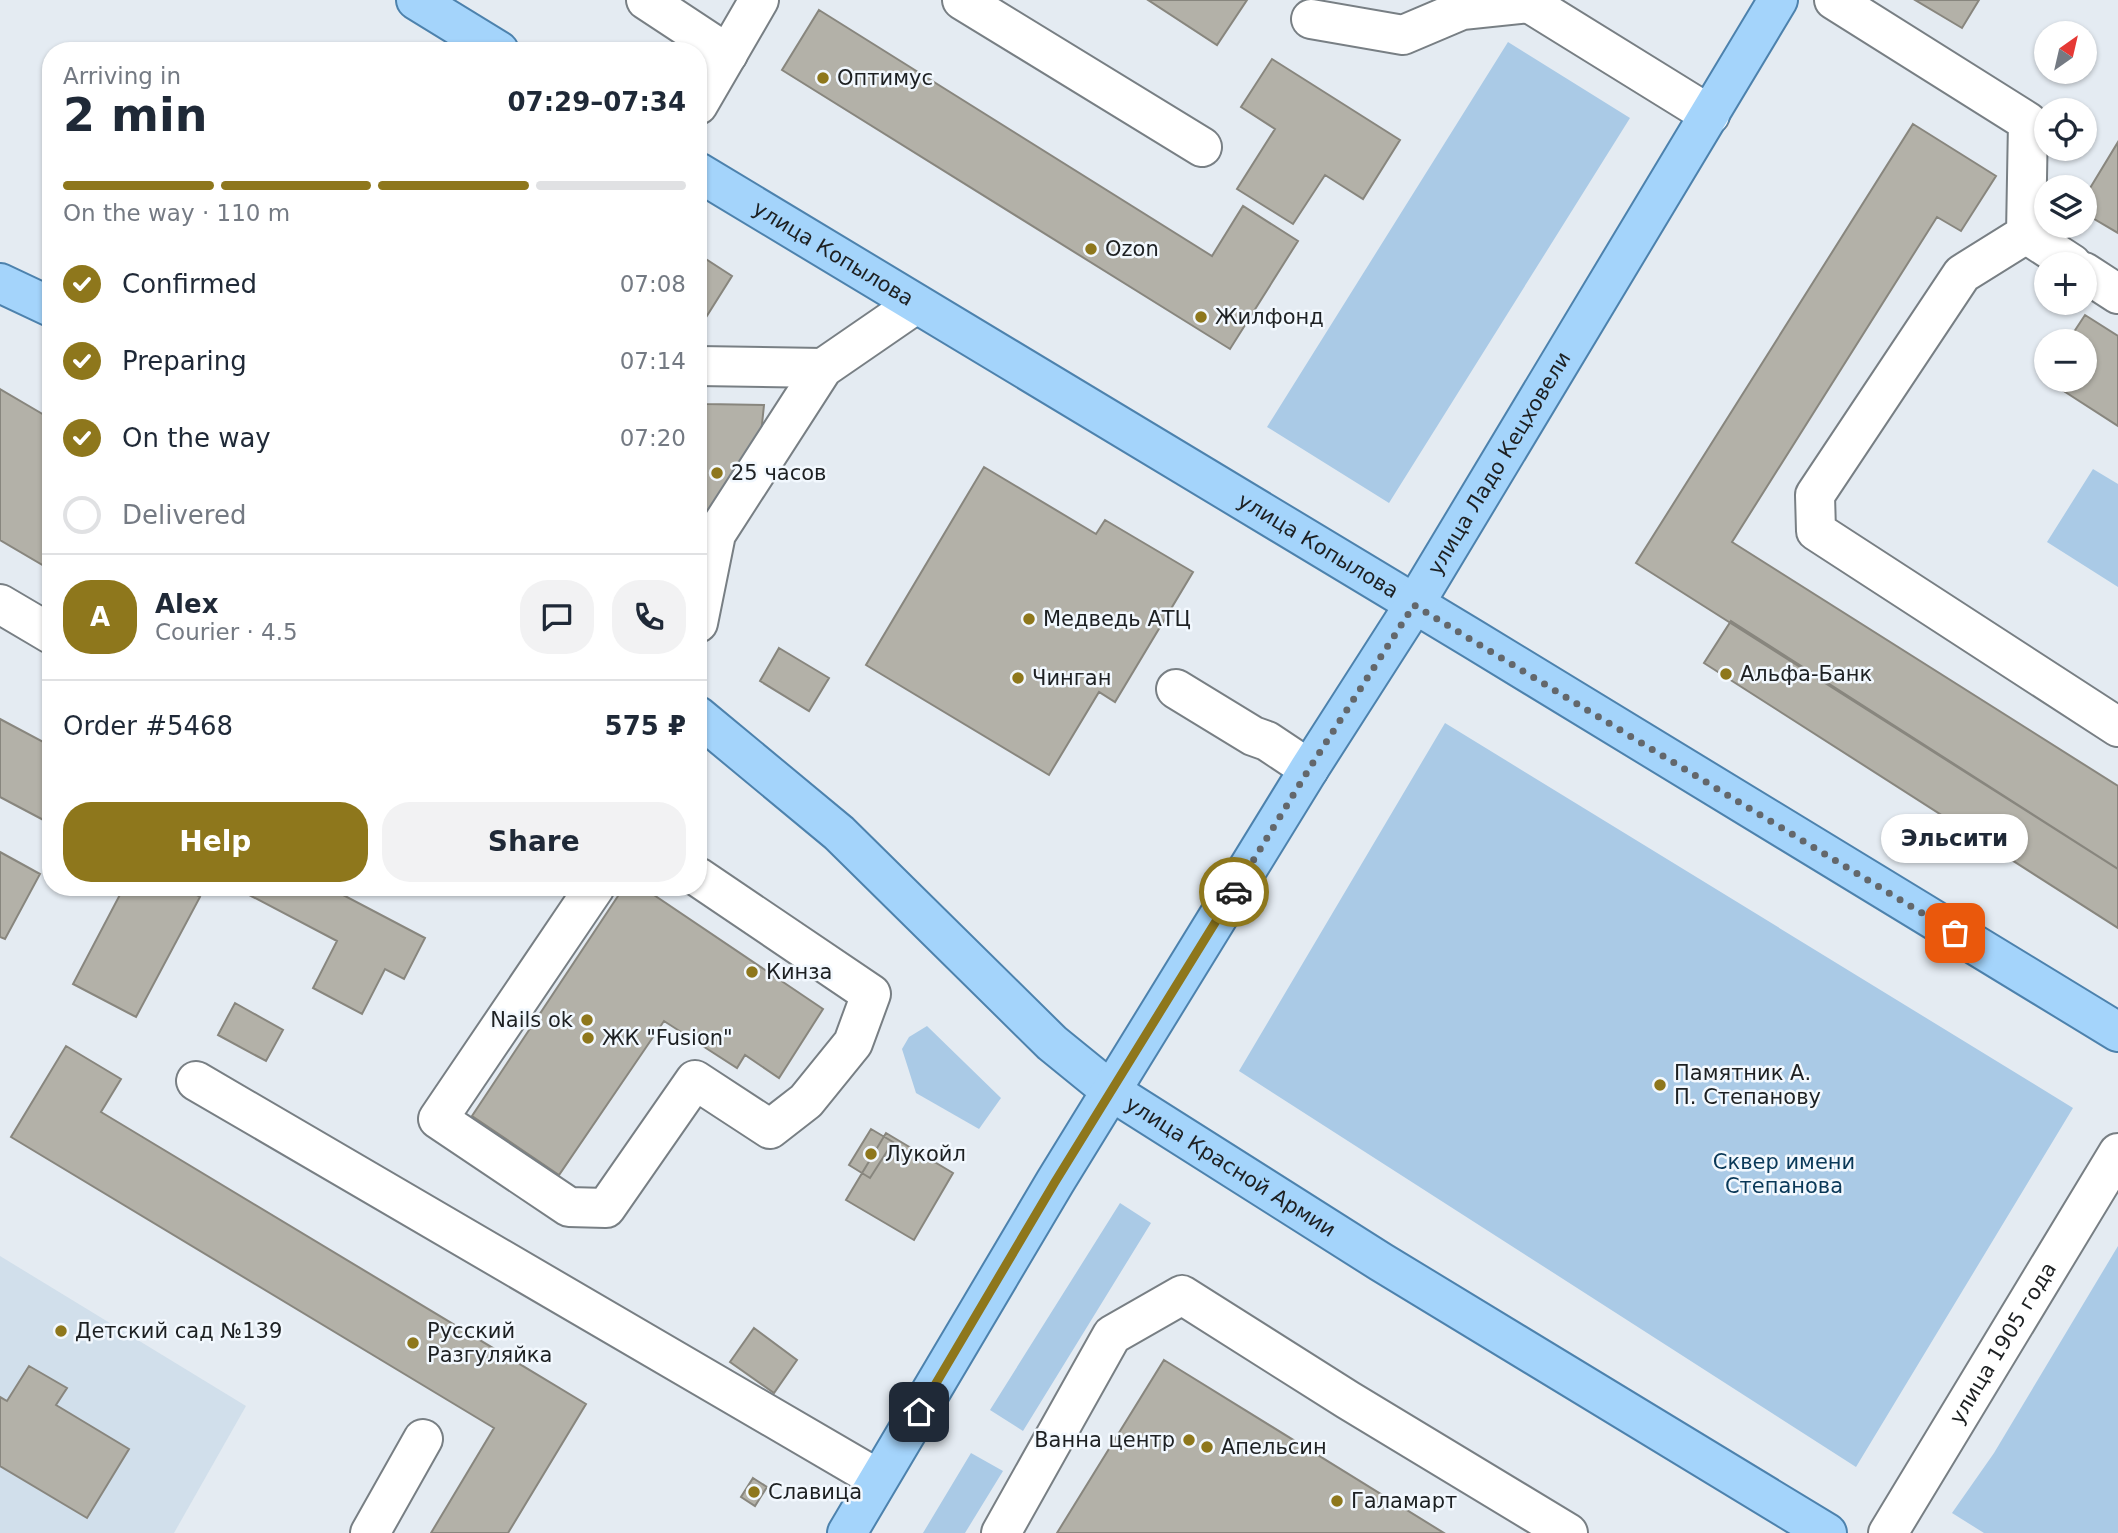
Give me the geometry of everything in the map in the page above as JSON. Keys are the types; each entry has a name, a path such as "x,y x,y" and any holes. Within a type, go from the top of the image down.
{"main road":[{"path":"416,0 484,42"},
{"name":"улица Ладо Кецховели","path":"847,1533 1111,1091 1309,769 1414,605 1778,0"},
{"name":"улица Копылова","path":"707,177 1485,646 2118,1032"},
{"path":"0,283 42,303"},
{"name":"улица Красной Армии","path":"707,729 839,833 1052,1043 1111,1091 1381,1262 1827,1533"}],"street":[{"path":"646,0 728,54"},
{"path":"707,90 760,0"},
{"path":"962,0 1202,147"},
{"path":"1834,0 2028,122 2026,234"},
{"path":"1311,19 1403,35 1462,10 1530,2 1710,115"},
{"path":"2026,234 2054,252"},
{"path":"2026,234 1962,274 1815,495 1816,531 2118,727"},
{"path":"2097,280 2118,293"},
{"path":"707,578 716,534 823,368 916,304"},
{"path":"707,366 823,368"},
{"path":"0,604 42,629"},
{"path":"1176,689 1309,769"},
{"path":"589,896 438,1119 569,1208 606,1208 695,1080 771,1129 806,1101 853,1043 871,994 707,883"},
{"path":"195,1081 878,1479"},
{"name":"улица 1905 года","path":"1888,1533 2118,1153"},
{"path":"1001,1533 1112,1335 1182,1295 1348,1400 1568,1533"},
{"path":"370,1533 423,1439"}],"shaded area":[{"name":"Детский сад №139","path":"0,1256 246,1406 174,1533 0,1533"}],"green space":[{"path":"1508,42 1630,118 1389,503 1267,427"},
{"path":"2093,469 2118,484 2118,587 2047,542"},
{"name":"Сквер имени Степанова","path":"1445,723 2073,1108 1856,1467 1239,1071"},
{"path":"927,1026 1001,1098 979,1129 916,1093 902,1049 909,1037"},
{"path":"1120,1203 1151,1223 1023,1431 990,1410"},
{"path":"2118,1246 2118,1533 1984,1533 1952,1513 1994,1453"},
{"path":"971,1453 1003,1471 965,1533 923,1533"}],"building":[{"path":"1148,0 1247,0 1217,45"},
{"path":"1915,0 1979,0 1962,28"},
{"path":"819,10 1212,256 1243,206 1298,241 1230,349 782,70"},
{"path":"1272,59 1400,140 1363,199 1325,175 1293,224 1237,189 1275,129 1241,107"},
{"path":"1913,124 1996,176 1961,231 1937,217 1732,542 2118,786 2118,869 1636,563"},
{"path":"2118,142 2118,233 2097,221 2097,177"},
{"path":"707,260 732,276 707,316"},
{"path":"2085,315 2118,336 2118,426 2066,392 2097,392 2097,329 2076,329"},
{"path":"0,389 42,414 42,565 0,540"},
{"name":"25 часов","path":"707,404 764,405 761,434 712,511 707,512"},
{"name":"Медведь АТЦ","path":"984,467 1096,534 1105,520 1193,572 1115,702 1099,692 1049,775 866,665"},
{"path":"1731,621 2118,869 2118,928 1704,663"},
{"path":"779,648 829,678 809,711 760,681"},
{"path":"0,719 42,741 42,819 0,797"},
{"path":"0,852 40,874 5,939 0,937"},
{"path":"119,896 200,897 136,1017 73,984"},
{"path":"251,896 345,896 425,938 404,979 385,969 362,1014 313,988 337,941"},
{"name":"ЖК \"Fusion\"","path":"618,896 655,896 823,1009 779,1078 745,1055 737,1068 664,1021 559,1175 472,1116"},
{"path":"235,1003 283,1030 266,1061 218,1035"},
{"path":"66,1046 121,1079 101,1112 586,1404 508,1533 431,1533 494,1428 11,1137"},
{"name":"Лукойл","path":"871,1129 893,1142 870,1178 849,1165"},
{"path":"886,1133 953,1173 914,1240 846,1200"},
{"path":"754,1328 797,1360 774,1393 730,1362"},
{"name":"Апельсин","path":"1164,1360 1444,1533 1057,1533"},
{"path":"29,1366 67,1388 56,1405 129,1449 87,1518 0,1466 0,1397 7,1401"},
{"name":"Славица","path":"753,1478 767,1487 755,1506 741,1497"}],"way so far":[{"path":"1234,892 1414,605 1955,933"}],"place":[{"name":"Оптимус","path":"823,78"},
{"name":"Ozon","path":"1091,249"},
{"name":"Жилфонд","path":"1201,317"},
{"name":"25 часов","path":"717,473"},
{"name":"Медведь АТЦ","path":"1029,619"},
{"name":"Альфа-Банк","path":"1726,674"},
{"name":"Чинган","path":"1018,678"},
{"name":"Эльсити","path":"1955,933"},
{"name":"Кинза","path":"752,972"},
{"name":"Nails ok","path":"587,1020"},
{"name":"ЖК \"Fusion\"","path":"588,1038"},
{"name":"Памятник А. П. Степанову","path":"1660,1085"},
{"name":"Лукойл","path":"871,1154"},
{"name":"Детский сад №139","path":"61,1331"},
{"name":"Русский Разгуляйка","path":"413,1343"},
{"name":"Ванна центр","path":"1189,1440"},
{"name":"Апельсин","path":"1207,1447"},
{"name":"Славица","path":"754,1492"},
{"name":"Галамарт","path":"1337,1501"}],"route":[{"path":"919,1412 1055,1182 1234,892"}]}
